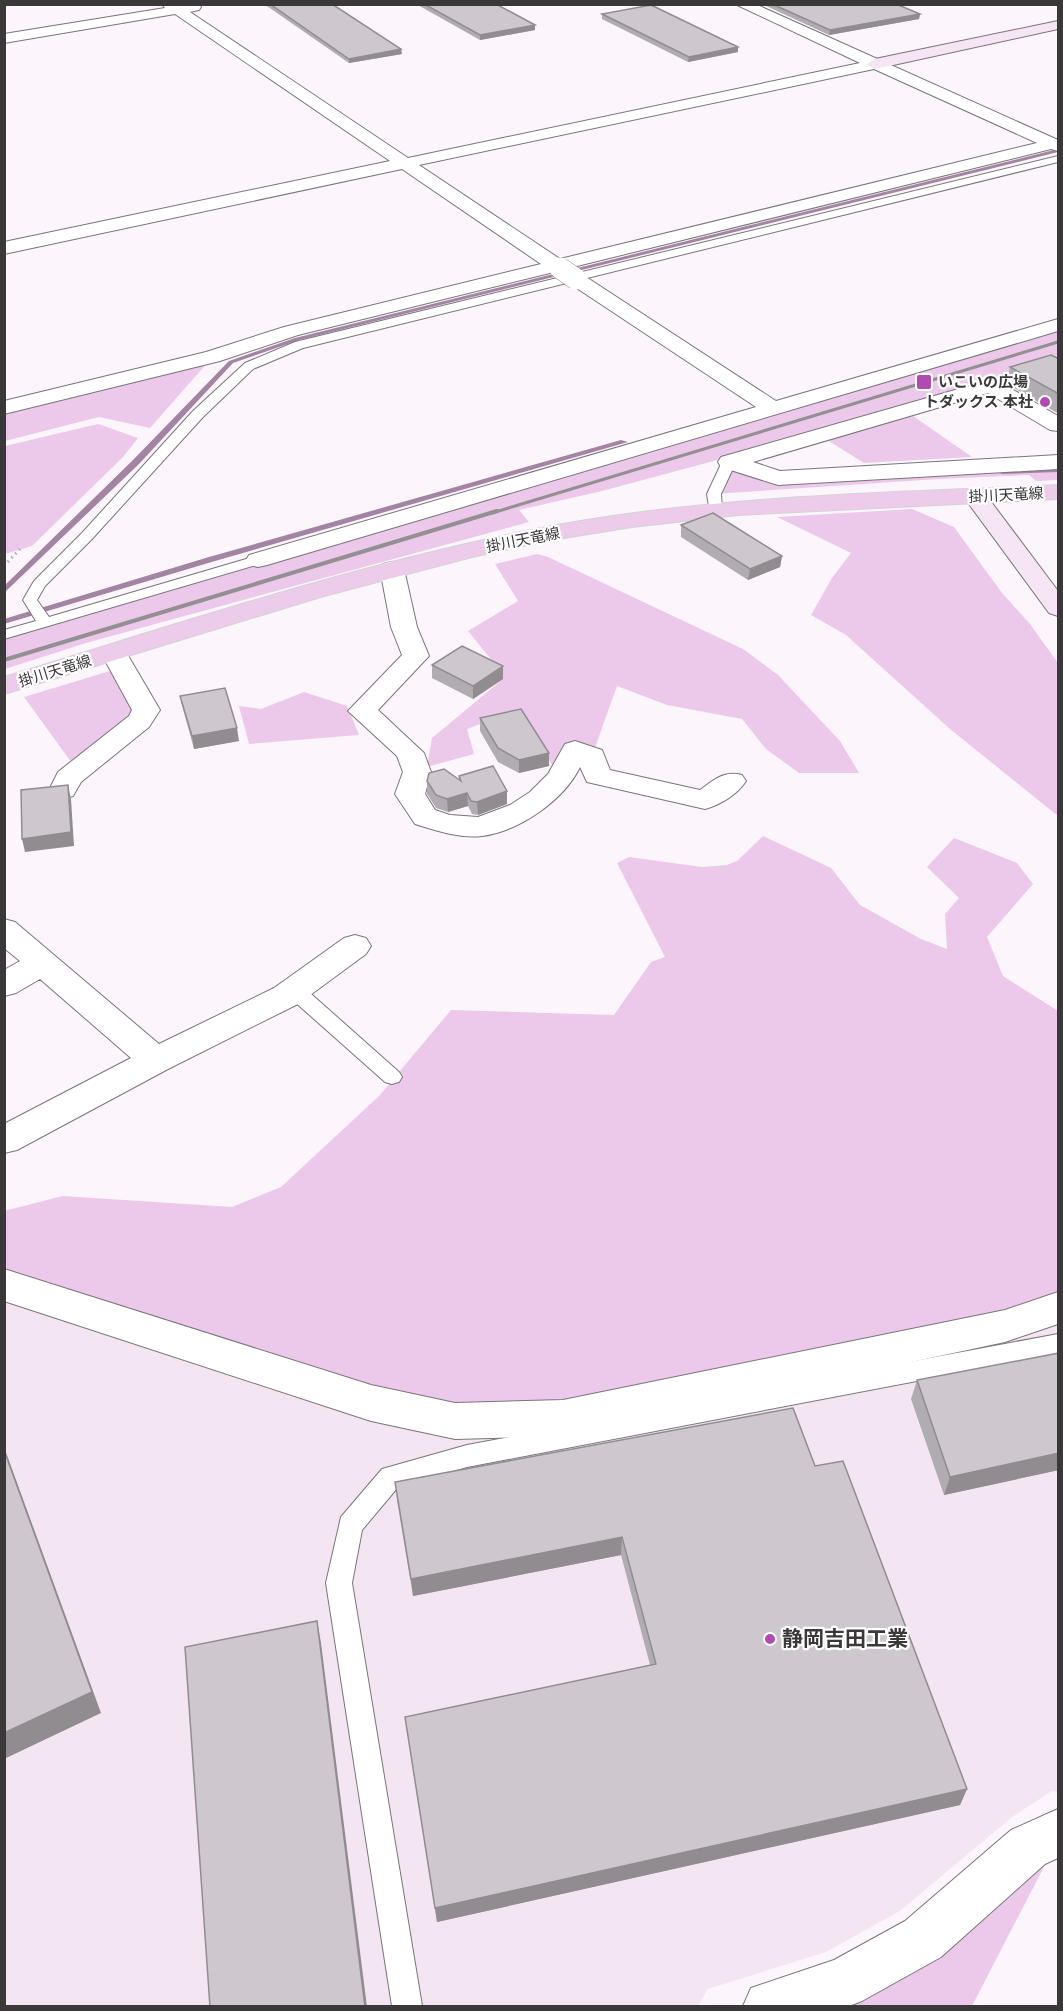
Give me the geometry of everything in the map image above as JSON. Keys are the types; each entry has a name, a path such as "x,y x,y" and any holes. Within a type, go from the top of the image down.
{"main road":[{"name":"掛川天竜線","path":"4,686 392,568 454,553 631,520 715,510 1059,492"}],"street":[{"path":"4,39 173,7 210,4"},
{"path":"742,4 1057,147"},
{"path":"173,7 774,409"},
{"path":"4,248 1059,25"},
{"path":"4,408 213,357 291,331 566,272 1057,147"},
{"path":"258,560 1059,325"},
{"path":"729,462 990,386 1059,425"},
{"path":"729,462 778,478 1059,462"},
{"path":"975,496 1059,609"},
{"path":"392,568 404,627 416,656 362,711 410,753 417,772 410,794 425,817 448,824 475,826 499,822 520,812 540,798 560,779 575,750 592,756 597,776 705,800 732,781"},
{"path":"124,650 164,712"},
{"path":"63,790 68,778 139,721 146,710 124,650"},
{"path":"4,930 156,1060"},
{"path":"4,1140 294,990 355,946"},
{"path":"4,985 43,963"},
{"path":"4,1285 371,1403 455,1421 563,1418 1005,1326 1059,1308"},
{"path":"769,2007 844,1983 923,1939 1028,1847 1059,1833"}],"lane":[{"path":"39,614 30,600 39,584 87,536 198,414 249,366 299,345 566,272"},
{"path":"715,510 714,494 729,462"},
{"path":"4,635 39,614 258,560"},
{"path":"294,990 392,1077"},
{"path":"407,2007 339,1583 350,1525 391,1477 467,1456 1059,1344"}],"path":[{"path":"4,566 20,549"}],"shaded area":[{"path":"1058,330 1058,357 810,435 602,491 519,510 529,522 86,643 5,669 4,631 45,623 267,562"},
{"path":"208,362 150,428 99,417 5,441 5,414"},
{"path":"913,416 972,457 864,463 824,438"},
{"path":"98,424 138,438 123,457 32,546 5,554 5,446"},
{"path":"731,462 778,478 1058,462 1058,480 1036,481 1029,475 714,494"},
{"path":"912,509 954,527 1002,593 1030,624 1058,663 1058,816 950,729 846,635 811,615 832,578 851,553 777,517"},
{"path":"537,554 548,557 743,649 778,675 840,741 859,773 799,773 766,749 742,719 667,705 617,686 592,756 560,779 520,709 467,729 474,754 427,767 432,738 503,679 493,662 468,631 518,601 495,564"},
{"path":"130,665 142,706 74,766 24,697"},
{"path":"304,692 347,706 359,735 249,744 239,706 261,709"},
{"path":"763,836 831,868 860,905 921,939 947,949 945,914 959,898 927,867 954,838 1017,863 1033,884 987,937 1003,976 1058,1011 1058,1307 831,1362 470,1421 5,1279 4,1211 63,1196 232,1207 281,1187 379,1096 451,1010 614,1015 651,962 665,957 617,863 629,857 702,867 727,865 737,861"},
{"path":"4,1292 1033,1329 1058,1322 1058,1792 1052,1791 1012,1817 900,1911 826,1952 708,1989 698,2006 5,2006"},
{"path":"1048,1859 972,2006 773,2006 875,1965"}],"building":[{"path":"270,4 332,4 401,49 349,59"},
{"path":"424,4 496,4 535,25 480,35"},
{"path":"772,4 896,4 920,14 830,30"},
{"path":"651,5 738,47 689,57 602,14"},
{"path":"1051,355 1059,359 1059,394 1010,367"},
{"path":"713,513 782,556 750,569 681,525"},
{"path":"462,646 503,666 473,686 432,665"},
{"path":"225,688 237,728 192,736 180,696"},
{"path":"521,709 549,753 519,760 498,748 480,718"},
{"path":"493,766 507,791 477,802 471,801 467,793 447,799 436,795 427,781 429,773 444,769 461,781 459,776"},
{"path":"68,785 71,832 22,839 21,790"},
{"path":"1059,1353 1059,1453 950,1477 917,1380"},
{"name":"静岡吉田工業","path":"793,1408 815,1466 843,1461 967,1789 435,1908 405,1717 656,1664 622,1537 411,1579 395,1482"},
{"path":"4,1450 92,1692 4,1733"},
{"path":"317,1621 365,2007 210,2007 185,1647"}],"waterway":[{"path":"4,591 136,462 231,362 297,339 1058,151"},
{"path":"4,622 212,559 624,442"},
{"path":"1002,472 1058,470"}],"railway":[{"path":"492,513 1058,342"},
{"path":"4,660 497,511"}],"place":[{"name":"いこいの広場","path":"924,382"},
{"name":"トダックス 本社","path":"1045,402"},
{"name":"静岡吉田工業","path":"770,1639"}]}
